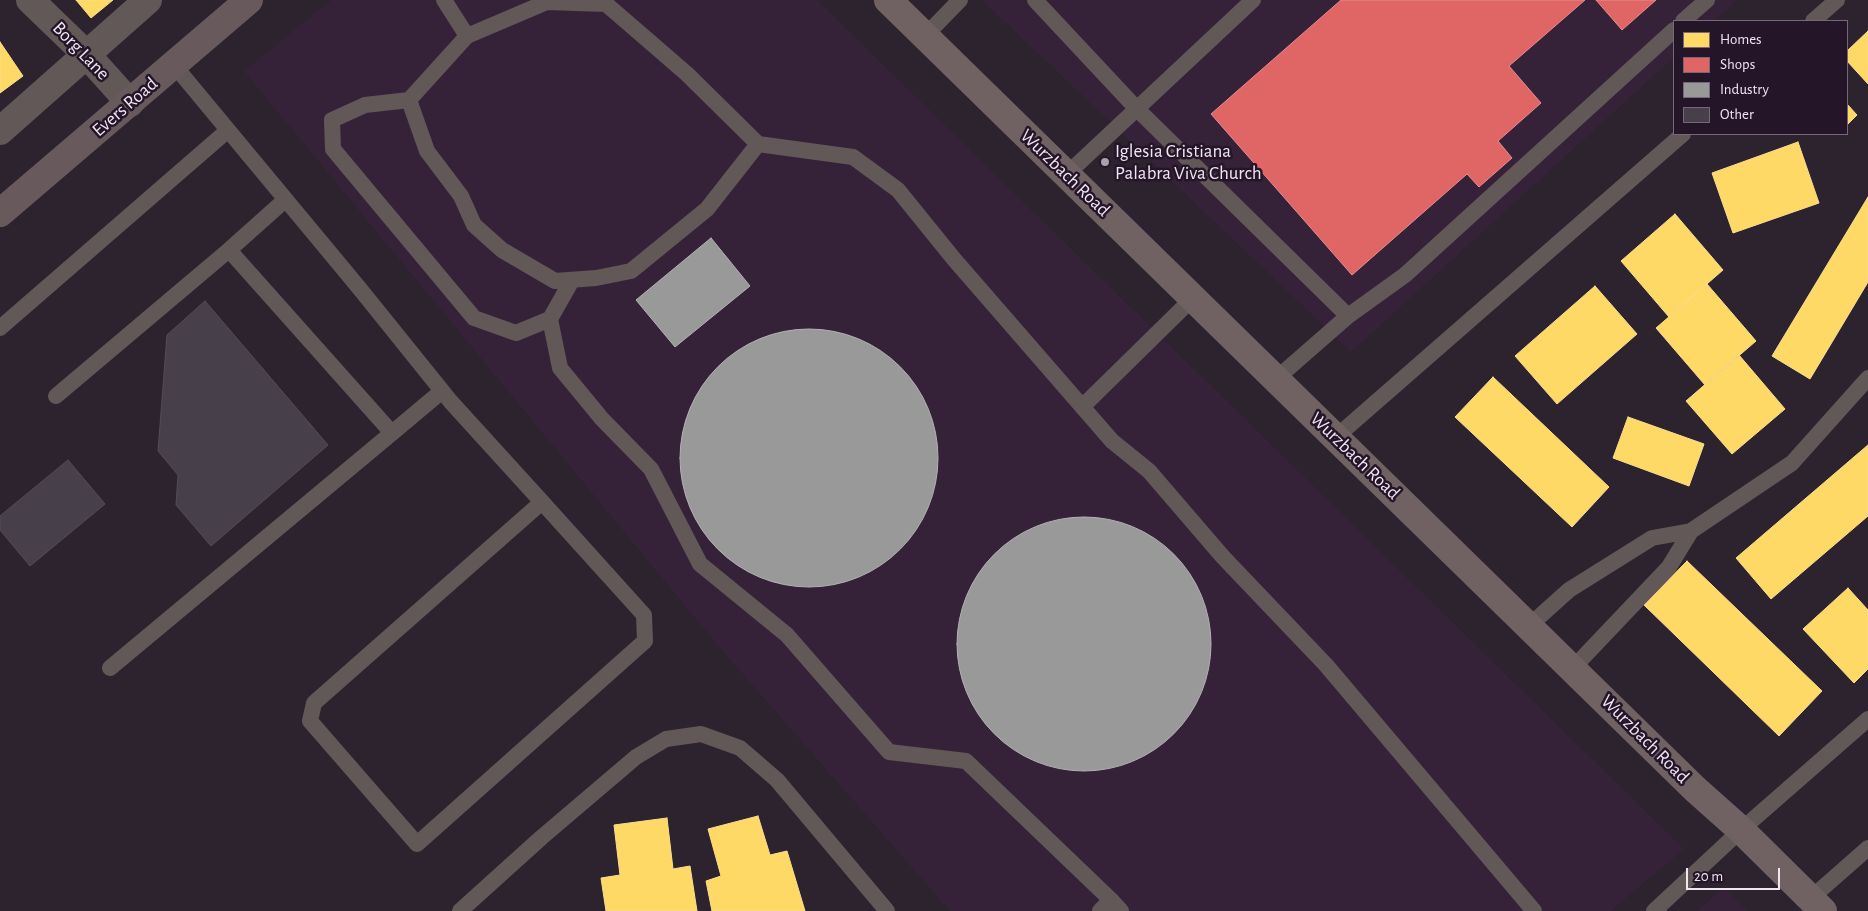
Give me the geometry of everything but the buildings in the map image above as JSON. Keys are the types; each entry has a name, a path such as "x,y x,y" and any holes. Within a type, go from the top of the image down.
{"main road":[{"name":"Evers Road","path":"0,213 130,104 249,0"},
{"name":"Wurzbach Road","path":"888,0 1695,789 1741,830 1817,905"}],"street":[{"name":"Borg Lane","path":"30,0 86,54 130,104"},
{"path":"0,130 148,0"}],"lane":[{"path":"444,0 466,36"},
{"path":"925,36 960,0"},
{"path":"1035,0 1136,108 1348,316"},
{"path":"1066,175 1253,0"},
{"path":"1684,20 1707,0"},
{"path":"1814,20 1837,0"},
{"path":"572,280 550,319 516,332 474,318 333,149 332,120 366,105 409,100 466,36 547,2 606,4 687,74 758,144 853,157 898,190 953,258 1112,442 1149,471 1223,557 1326,665 1534,911"},
{"path":"1276,379 1348,316 1405,275 1673,31"},
{"path":"174,65 442,391 542,502 644,616 645,641 416,844 310,721 314,703 542,502"},
{"path":"409,100 427,151 461,196 474,225 502,250 555,281 596,278 631,271 707,209 758,144"},
{"path":"0,328 227,131"},
{"path":"1336,437 1683,135"},
{"path":"56,396 229,250 285,200"},
{"path":"229,250 392,433"},
{"path":"1082,407 1193,298"},
{"path":"550,319 560,368 602,419 651,469 700,564 787,635 889,752 966,761 1111,907"},
{"path":"1529,626 1569,590 1652,538 1691,531 1792,464 1868,378"},
{"path":"110,668 442,391"},
{"path":"1573,668 1669,567 1691,531"},
{"path":"1654,911 1741,830 1868,719"},
{"path":"460,911 542,837 636,757 666,739 701,734 740,748 777,780 887,911"},
{"path":"1817,905 1868,848"}],"shaded area":[{"path":"331,0 817,0 1684,849 1610,911 950,911 720,648 244,71"},
{"path":"982,0 1737,0 1715,20 1673,20 1673,58 1351,352"},
{"path":"1724,888 1747,911 1697,911"}],"place":[{"name":"Iglesia Cristiana Palabra Viva Church","path":"1105,162"}]}
